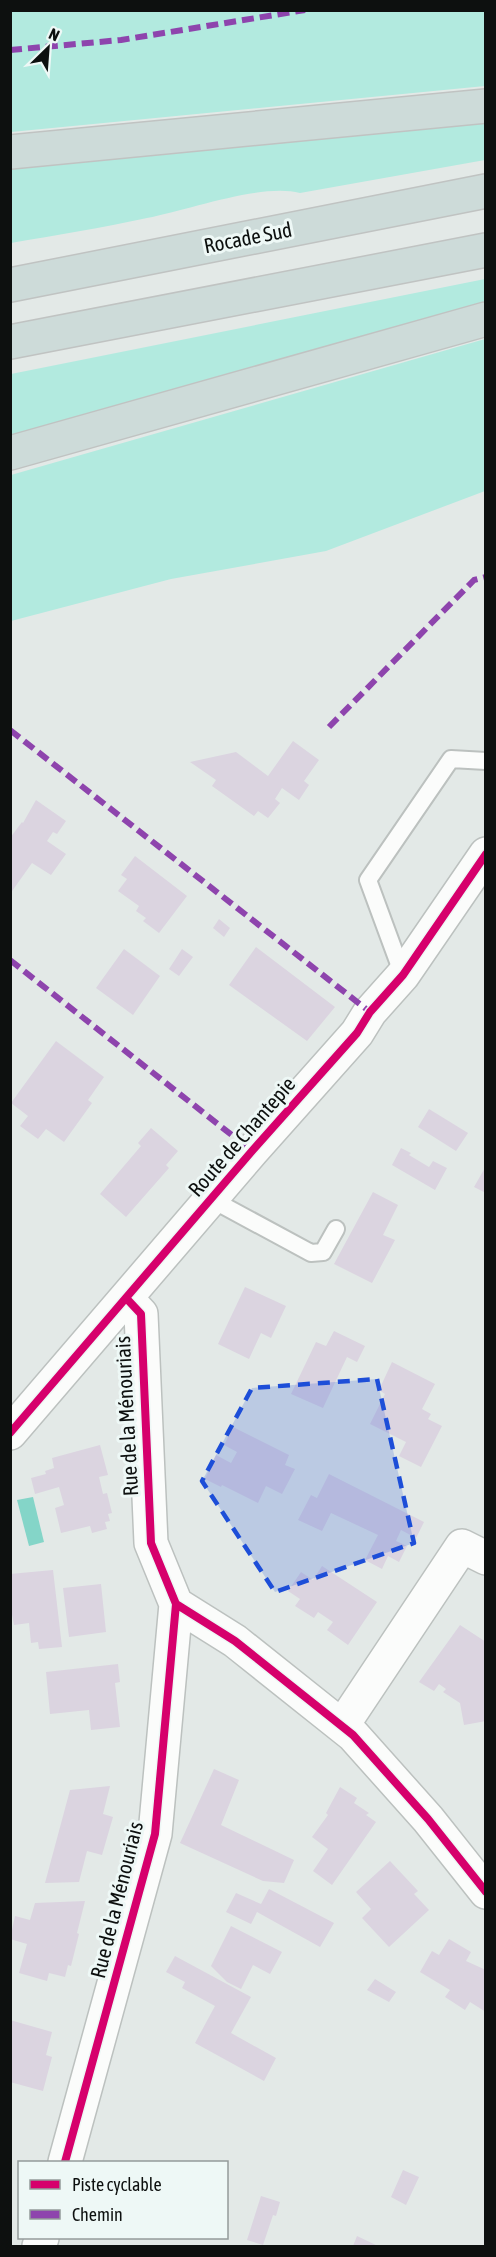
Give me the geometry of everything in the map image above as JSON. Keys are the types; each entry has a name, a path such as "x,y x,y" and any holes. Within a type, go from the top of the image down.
{"highway":[{"path":"10,152 486,105"},
{"name":"Rocade Sud","path":"10,285 486,191"},
{"path":"10,342 486,250"},
{"path":"10,453 486,319"}],"street":[{"name":"Route de Chantepie","path":"10,1433 357,1033 370,1012 403,975 486,854"},
{"name":"Rue de la Ménouriais","path":"66,2161 154,1834 176,1604 151,1543 141,1314 127,1299"},
{"path":"342,1726 462,1546 486,1557"},
{"path":"176,1604 235,1641 353,1735 428,1819 486,1892"}],"lane":[{"path":"403,975 368,880 451,759 486,760"},
{"path":"212,1199 311,1252 323,1252 336,1228"}],"highlighted area":[{"path":"377,1379 414,1543 275,1592 202,1481 252,1388"}],"shaded area":[{"path":"11,10 485,11 485,86 11,132"},
{"path":"485,121 485,160 300,193 284,191 246,194 130,222 11,243 11,168"},
{"path":"485,279 485,307 11,443 11,374"},
{"path":"485,339 485,491 326,551 171,579 11,621 11,475"},
{"path":"33,1497 44,1542 29,1546 17,1500"}],"building":[{"path":"293,741 319,760 304,781 309,785 299,800 282,788 275,799 280,803 268,818 258,811 254,816 212,786 216,780 190,762 236,752 268,776"},
{"path":"36,800 66,821 57,834 53,832 47,841 66,854 51,875 32,863 10,894 10,838 23,823"},
{"path":"135,856 187,896 159,933 143,921 146,918 136,911 139,906 118,891 127,879 121,875"},
{"path":"219,919 230,928 224,937 213,928"},
{"path":"256,947 335,1007 307,1041 229,985"},
{"path":"124,949 160,976 133,1015 96,988"},
{"path":"182,949 193,957 179,976 169,969"},
{"path":"56,1041 104,1077 88,1100 92,1103 64,1142 46,1129 38,1139 20,1126 28,1116 11,1103"},
{"path":"429,1109 468,1133 456,1151 418,1127"},
{"path":"151,1128 178,1151 166,1165 169,1168 126,1217 100,1194 141,1146 138,1143"},
{"path":"401,1148 429,1167 433,1161 447,1168 435,1190 392,1165"},
{"path":"486,1166 486,1193 474,1187"},
{"path":"373,1192 398,1205 383,1235 395,1240 372,1283 334,1264"},
{"path":"245,1287 286,1306 271,1338 261,1333 249,1359 218,1344"},
{"path":"334,1331 365,1346 357,1362 347,1357 323,1408 291,1394 316,1342 326,1346"},
{"path":"392,1362 435,1384 422,1409 431,1414 428,1419 442,1426 421,1467 399,1456 406,1442 370,1424 385,1394 379,1390"},
{"path":"233,1427 289,1455 285,1465 295,1469 282,1494 266,1486 258,1503 205,1479 216,1455 231,1463 237,1452 224,1445"},
{"path":"100,1445 108,1475 99,1477 103,1494 107,1493 112,1513 108,1514 110,1521 105,1522 107,1529 92,1533 90,1526 61,1533 55,1508 64,1505 59,1487 35,1494 31,1478 46,1474 45,1471 54,1468 52,1458"},
{"path":"329,1474 424,1522 416,1538 401,1530 396,1541 407,1546 399,1562 388,1556 382,1569 365,1560 378,1535 331,1513 322,1531 298,1520 311,1495 317,1498"},
{"path":"322,1566 377,1602 348,1645 327,1630 333,1622 318,1612 314,1618 295,1606 300,1599 288,1591 301,1572 313,1580"},
{"path":"53,1570 62,1647 39,1649 38,1642 31,1643 29,1623 14,1625 10,1604 10,1574"},
{"path":"101,1584 106,1632 69,1637 63,1588"},
{"path":"460,1625 486,1642 486,1721 464,1725 460,1703 443,1692 446,1689 439,1684 434,1691 419,1682"},
{"path":"118,1664 120,1682 115,1683 120,1727 91,1730 89,1710 50,1714 46,1672"},
{"path":"214,1769 239,1780 221,1825 294,1860 284,1883 263,1881 180,1843"},
{"path":"110,1786 103,1814 113,1817 102,1855 87,1851 79,1882 45,1883 70,1790"},
{"path":"340,1787 357,1798 354,1803 369,1813 366,1815 376,1822 332,1885 313,1871 328,1849 312,1837 328,1815 326,1813"},
{"path":"390,1861 418,1891 414,1894 429,1910 389,1947 362,1918 371,1909 356,1892"},
{"path":"269,1889 334,1923 320,1947 257,1912 251,1924 226,1912 236,1893 261,1904"},
{"path":"85,1901 71,1966 68,1965 65,1977 49,1973 47,1981 19,1973 27,1944 10,1939 15,1916 30,1920 35,1903"},
{"path":"231,1926 282,1952 270,1974 253,1965 241,1989 227,1982 211,1966"},
{"path":"449,1939 471,1952 466,1961 486,1970 486,2012 470,2002 465,2010 445,1997 450,1990 420,1972 432,1951 439,1955"},
{"path":"175,1956 251,1997 231,2033 276,2058 264,2081 195,2043 215,2006 182,1988 185,1982 166,1972"},
{"path":"375,1979 396,1992 389,2002 367,1990"},
{"path":"10,2020 52,2032 46,2055 52,2057 43,2091 10,2082"},
{"path":"403,2170 419,2177 406,2205 391,2197"},
{"path":"261,2196 280,2202 263,2245 247,2240"},
{"path":"357,2236 378,2246 353,2246"}],"marked path":[{"path":"10,50 121,40 305,10"},
{"path":"329,727 474,580 486,577"},
{"path":"10,730 370,1012"},
{"path":"10,960 252,1151"}],"cycle path":[{"path":"10,1433 252,1151 357,1033 370,1012 403,975 486,854"},
{"path":"127,1299 141,1314 151,1543 176,1604 235,1641 353,1735 428,1819 486,1892"},
{"path":"65,2161 155,1834 176,1604"}]}
